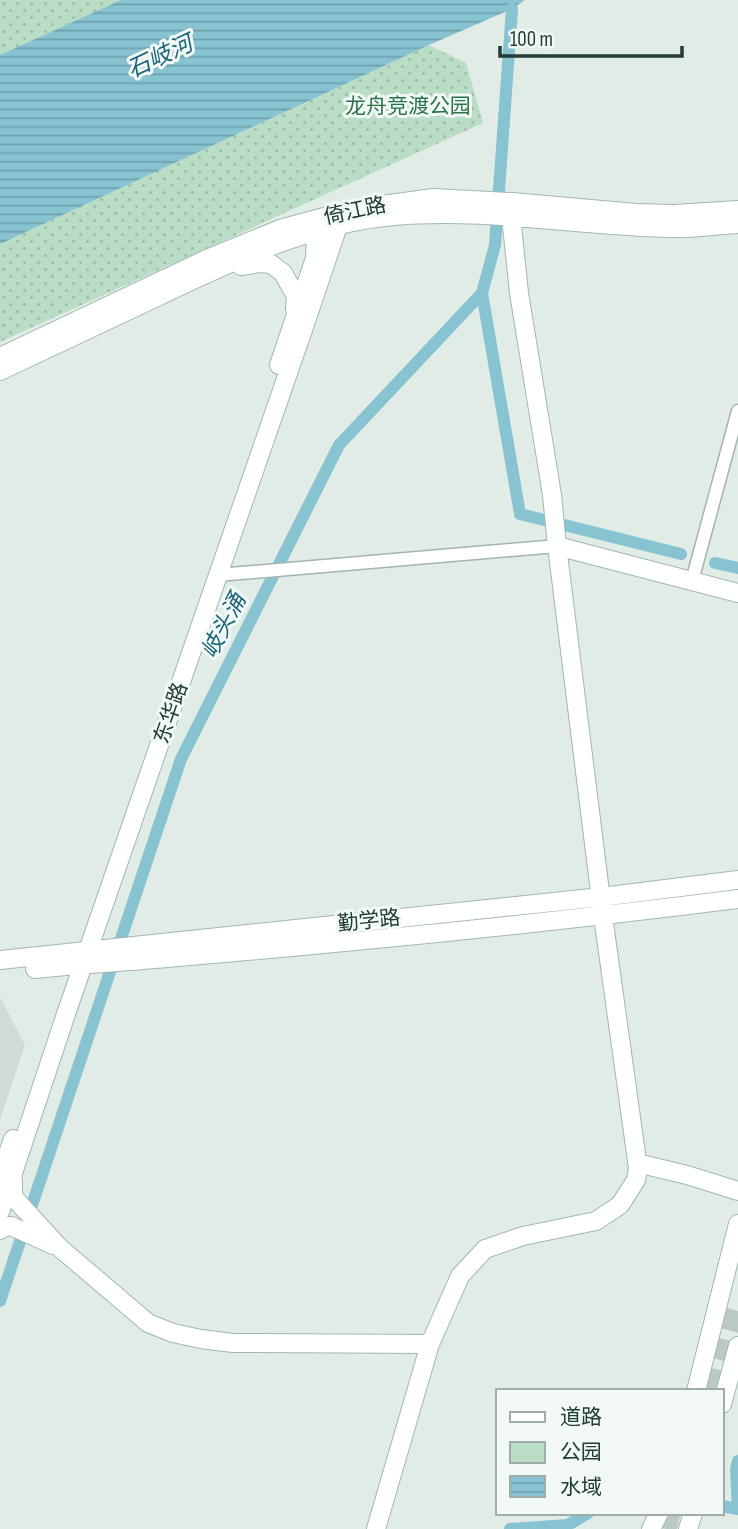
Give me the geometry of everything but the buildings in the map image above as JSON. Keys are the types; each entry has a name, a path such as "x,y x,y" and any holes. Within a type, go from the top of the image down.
{"main road":[{"name":"倚江路","path":"0,371 214,270 315,226 338,220 351,222 393,216 433,206 480,214 511,209 674,214 738,210"},
{"name":"倚江路","path":"511,209 598,224 672,228 738,224"},
{"path":"378,1528 430,1344 460,1276 485,1249 523,1236 596,1221 620,1205 636,1180 638,1168 603,916 552,495 519,293 511,209"},
{"name":"东华路","path":"80,957 218,575 338,220"},
{"name":"倚江路","path":"0,357 209,258 280,229 315,226"},
{"name":"东华路","path":"4,1223 7,1175 315,258 315,226"},
{"path":"214,270 260,263 271,264 284,273 296,296 294,319"},
{"path":"557,546 738,593"},
{"name":"勤学路","path":"142,953 738,880"},
{"name":"勤学路","path":"0,960 142,953 603,916 738,899"},
{"name":"勤学路","path":"0,972 80,957"},
{"path":"637,1163 738,1191"},
{"path":"7,1175 12,1182 16,1200 33,1227 148,1322 173,1334 233,1342 430,1344"},
{"path":"4,1223 33,1227"},
{"path":"697,1389 738,1224"},
{"path":"724,1397 738,1346"}],"street":[{"path":"692,581 738,411"},
{"path":"218,575 557,546"}],"shaded area":[{"path":"0,997 25,1045 0,1120"}],"green space":[{"path":"0,0 121,0 0,55"},
{"name":"龙舟竞渡公园","path":"429,45 466,63 483,123 0,342 0,244"}],"water":[{"name":"石岐河","path":"121,0 525,0 512,9 0,244 0,55"}],"waterway":[{"name":"岐头涌","path":"0,1301 181,759 339,445 482,293 495,245 512,9"},
{"path":"482,293 520,514 681,554"},
{"path":"715,563 738,568"},
{"path":"738,1461 738,1509"},
{"name":"岐头涌","path":"724,1506 737,1509"},
{"name":"岐头涌","path":"510,1529 568,1525 585,1515"}],"tunnel":[{"path":"717,1389 738,1307"},
{"path":"666,1529 670,1515"}]}
